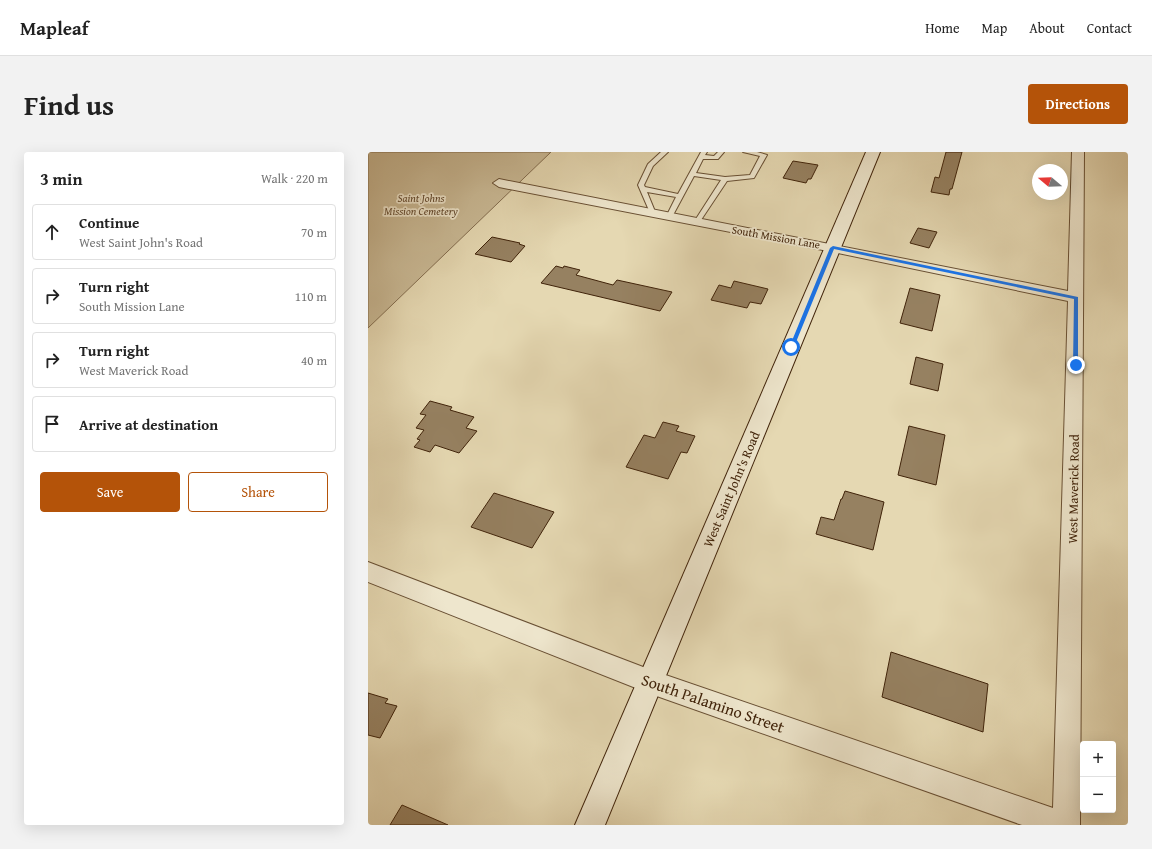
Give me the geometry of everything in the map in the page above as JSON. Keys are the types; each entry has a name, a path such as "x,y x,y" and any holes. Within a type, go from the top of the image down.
{"street":[{"name":"West Saint John's Road","path":"590,825 873,152"},
{"name":"West Maverick Road","path":"1066,825 1078,152"},
{"name":"South Mission Lane","path":"499,183 833,248 1076,298"},
{"name":"South Palamino Street","path":"368,572 650,682 1062,825"}],"lane":[{"path":"653,214 641,185 650,165 665,152"},
{"path":"669,217 703,154 716,158 721,152"},
{"path":"693,174 725,179 752,177 764,155 746,152"},
{"path":"697,222 725,179"},
{"path":"643,189 681,196"}],"green space":[{"name":"Saint Johns Mission Cemetery","path":"368,152 551,152 368,328"}],"building":[{"path":"946,152 962,152 949,195 931,192 935,177 939,178"},
{"path":"793,161 818,165 811,179 808,179 806,183 783,178"},
{"path":"918,228 937,232 929,248 910,243"},
{"path":"492,237 520,243 519,244 525,246 511,262 475,254"},
{"path":"556,266 563,268 564,266 580,270 576,275 613,285 617,280 672,292 660,311 541,283"},
{"path":"734,281 768,289 761,304 750,302 747,308 711,300 719,285 731,288"},
{"path":"910,288 940,295 932,331 900,323"},
{"path":"916,357 943,364 938,391 910,384"},
{"path":"430,401 452,407 450,410 474,417 466,428 477,431 459,453 435,445 430,452 414,447 420,440 417,439 424,430 416,428 426,415 420,414"},
{"path":"663,422 679,426 676,431 695,436 687,453 681,452 668,479 626,467 644,435 655,438"},
{"path":"909,426 945,435 936,485 898,475"},
{"path":"845,491 884,502 873,550 816,534 821,517 834,520"},
{"path":"494,493 554,512 532,548 471,527"},
{"path":"891,652 988,684 983,732 882,697"},
{"path":"368,693 388,699 385,703 397,706 380,738 368,735"},
{"path":"402,805 448,825 390,825"}],"route":[{"path":"791,347 833,248 1076,298 1076,365"}]}
